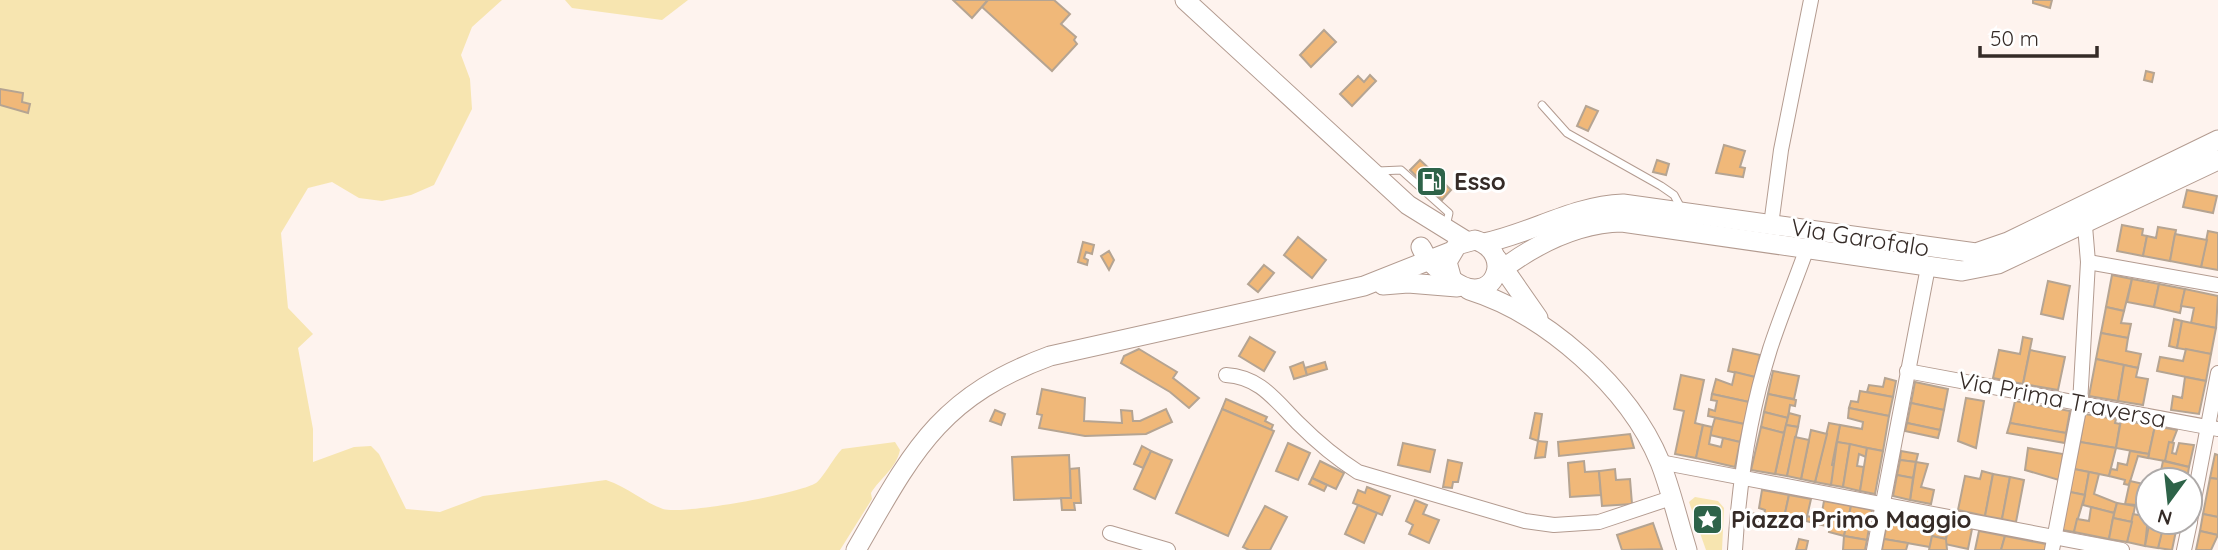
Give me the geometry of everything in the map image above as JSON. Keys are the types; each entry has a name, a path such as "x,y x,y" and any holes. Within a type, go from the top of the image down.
{"main road":[{"path":"1185,0 1408,205 1499,267 1547,330"},
{"name":"Via Garofalo","path":"1364,286 1420,258 1517,235 1571,212 1605,205 1682,212 1976,253 2008,242 2218,140"},
{"name":"Via Garofalo","path":"1460,286 1485,287 1499,267 1530,249 1580,228 1622,222 1962,271 1998,264 2085,226 2218,160"},
{"path":"1408,205 1416,221 1420,258 1460,286 1511,305 1547,330 1623,399 1660,462 1687,550"},
{"path":"1460,286 1447,262 1467,245"},
{"path":"1520,293 1518,278 1530,249"},
{"path":"856,550 923,439 964,400 1018,368 1050,356 1364,286 1408,283 1460,286"}],"street":[{"path":"1771,225 1781,150 1811,0"},
{"path":"2053,543 2080,404 2088,262 2085,226 2075,208"},
{"path":"1735,550 1742,478 1770,351 1807,248"},
{"path":"2088,262 2218,285"},
{"path":"1874,550 1928,267"},
{"name":"Via Prima Traversa","path":"1907,372 2213,428"},
{"path":"2204,466 2213,428 2218,373"},
{"path":"1226,375 1238,376 1261,385 1327,449 1358,472 1525,521 1572,526 1599,522 1671,498"},
{"path":"1660,462 1882,504 2053,543 2122,550"},
{"path":"1110,533 1168,550"}],"lane":[{"path":"1542,106 1567,134 1674,195 1682,212"},
{"path":"1371,171 1401,170 1449,213 1444,230"}],"shaded area":[{"path":"0,0 502,0 472,27 461,55 470,79 472,109 434,185 411,195 382,201 359,198 332,182 308,188 281,233 288,308 313,334 298,348 313,429 313,462 354,447 371,446 379,454 406,509 440,512 483,496 606,480 663,509 693,509 805,488 819,480 842,449 895,442 900,450 895,463 871,493 872,499 840,550 0,550"},
{"path":"565,0 688,0 662,20 572,8"},
{"path":"1695,497 1718,501 1724,508 1722,550 1706,550 1689,502"}],"building":[{"path":"953,0 988,0 972,18"},
{"path":"988,0 1054,0 1070,14 1061,24 1076,37 1074,40 1077,44 1052,71 982,7"},
{"path":"2033,0 2052,0 2050,8 2033,3"},
{"path":"1324,30 1336,42 1311,67 1300,55"},
{"path":"2146,71 2154,73 2152,82 2144,80"},
{"path":"1370,75 1376,81 1352,106 1340,94 1358,76 1364,82"},
{"path":"0,89 23,93 22,102 30,104 28,113 0,105"},
{"path":"1586,106 1598,111 1588,131 1577,126"},
{"path":"1724,145 1745,151 1740,167 1745,168 1743,177 1716,173"},
{"path":"1420,160 1434,173 1424,184 1410,170"},
{"path":"1657,160 1669,164 1666,175 1653,172"},
{"path":"1438,177 1451,190 1442,200 1428,187"},
{"path":"2187,190 2217,196 2213,213 2183,207"},
{"path":"2122,225 2143,229 2142,235 2147,236 2143,256 2117,251"},
{"path":"2158,227 2176,230 2170,261 2143,256 2147,236 2156,238"},
{"path":"2208,231 2218,233 2218,270 2201,267"},
{"path":"2175,234 2207,240 2201,267 2170,261"},
{"path":"1298,237 1326,260 1312,278 1284,255"},
{"path":"1083,242 1094,245 1092,254 1086,252 1084,258 1088,260 1087,265 1078,262"},
{"path":"1109,251 1114,260 1109,270 1101,256"},
{"path":"1264,265 1274,273 1258,292 1248,284"},
{"path":"2112,275 2132,279 2124,311 2106,307"},
{"path":"2132,279 2159,284 2154,307 2127,302"},
{"path":"2048,281 2070,286 2063,319 2041,314"},
{"path":"2159,284 2185,289 2180,313 2154,307"},
{"path":"2185,289 2218,296 2216,328 2191,323 2194,308 2181,306"},
{"path":"2106,307 2124,311 2121,323 2131,324 2128,338 2101,333"},
{"path":"2174,319 2182,321 2177,348 2169,346"},
{"path":"2182,321 2216,328 2211,354 2177,348"},
{"path":"2101,333 2128,338 2126,351 2141,354 2138,368 2096,359"},
{"path":"1250,337 1275,352 1264,371 1239,356"},
{"path":"2023,337 2032,339 2023,384 1993,378 1999,350 2020,354"},
{"path":"1139,349 1177,372 1173,378 1199,398 1189,408 1170,392 1121,363 1124,356"},
{"path":"1733,349 1760,355 1755,377 1728,371"},
{"path":"2186,349 2211,354 2206,381 2157,371 2160,357 2183,361"},
{"path":"2030,350 2065,357 2058,390 2023,384"},
{"path":"2096,359 2124,365 2118,401 2089,396"},
{"path":"1303,362 1307,375 1294,379 1290,367"},
{"path":"1325,362 1327,369 1307,375 1305,368"},
{"path":"2124,365 2138,368 2136,377 2148,379 2143,405 2118,401"},
{"path":"1773,371 1799,376 1794,399 1768,394"},
{"path":"1735,372 1755,377 1749,402 1712,394 1716,379 1732,385"},
{"path":"1681,375 1704,380 1695,423 1703,425 1696,458 1675,454 1684,411 1674,409"},
{"path":"2185,377 2206,381 2199,414 2171,410 2173,396 2182,398"},
{"path":"1885,378 1896,381 1893,397 1867,392 1869,385 1883,387"},
{"path":"1915,382 1948,389 1944,410 1911,403"},
{"path":"1042,389 1085,398 1084,421 1122,423 1121,410 1132,411 1133,421 1140,421 1166,409 1172,422 1146,434 1085,436 1039,428 1042,415 1037,414"},
{"path":"1860,391 1893,397 1889,416 1849,408 1851,401 1858,402"},
{"path":"1712,394 1749,402 1744,424 1708,416 1709,409 1715,411 1717,401 1711,400"},
{"path":"1768,394 1796,400 1795,406 1790,405 1788,418 1764,412"},
{"path":"1966,398 1984,401 1976,448 1958,441"},
{"path":"1226,399 1267,417 1265,421 1273,425 1271,430 1222,409"},
{"path":"2015,401 2070,411 2066,433 2010,423"},
{"path":"1911,403 1944,410 1940,430 1907,423"},
{"path":"1849,408 1889,416 1883,451 1837,442 1840,425 1862,429 1863,422 1848,418"},
{"path":"1222,409 1274,431 1228,536 1176,513"},
{"path":"995,410 1005,414 1001,425 990,421"},
{"path":"1764,412 1788,418 1784,433 1761,427"},
{"path":"1535,413 1542,414 1538,441 1530,438"},
{"path":"1789,413 1800,416 1798,427 1786,425"},
{"path":"2085,414 2116,419 2115,423 2120,424 2116,448 2080,442"},
{"path":"1715,418 1744,424 1740,442 1710,435"},
{"path":"2121,420 2155,426 2149,454 2116,448"},
{"path":"1829,423 1840,425 1832,465 1836,466 1831,485 1815,482"},
{"path":"1907,423 1940,430 1938,438 1905,431"},
{"path":"2010,423 2066,433 2065,443 2007,433"},
{"path":"1703,425 1712,427 1709,444 1721,447 1723,438 1740,442 1735,467 1696,458"},
{"path":"1786,425 1798,427 1787,476 1775,474"},
{"path":"2155,426 2177,430 2165,461 2148,458"},
{"path":"1761,427 1784,433 1775,474 1751,470"},
{"path":"1811,430 1827,434 1815,482 1801,479"},
{"path":"1630,434 1634,448 1559,456 1558,442"},
{"path":"1795,437 1809,440 1801,479 1787,476"},
{"path":"1538,441 1547,442 1545,457 1535,458"},
{"path":"1837,442 1850,444 1843,487 1831,485"},
{"path":"2080,442 2116,448 2109,476 2074,469"},
{"path":"2169,442 2174,443 2172,453 2176,454 2179,443 2194,445 2189,466 2165,461"},
{"path":"1288,443 1310,453 1298,480 1276,471"},
{"path":"1403,443 1435,450 1430,472 1398,465"},
{"path":"1850,444 1867,448 1866,457 1859,454 1857,466 1864,467 1860,491 1843,487"},
{"path":"1142,446 1151,451 1143,468 1134,464"},
{"path":"1867,448 1883,451 1875,494 1860,491"},
{"path":"2028,448 2063,454 2059,480 2025,470"},
{"path":"1151,451 1172,460 1155,499 1134,489"},
{"path":"1901,451 1918,454 1916,462 1900,460"},
{"path":"2130,451 2149,454 2148,458 2138,456 2129,485 2124,484 2125,480 2109,476 2111,469 2117,470 2118,463 2127,465"},
{"path":"2215,454 2218,455 2218,479 2210,478"},
{"path":"1069,455 1071,498 1014,500 1012,457"},
{"path":"1448,460 1462,463 1458,482 1453,482 1452,488 1443,487"},
{"path":"1900,460 1916,462 1913,478 1897,475"},
{"path":"1320,461 1344,473 1336,489 1312,478"},
{"path":"1584,461 1585,472 1599,471 1601,495 1570,497 1568,463"},
{"path":"2163,461 2185,466 2162,466"},
{"path":"1916,462 1928,464 1921,487 1934,490 1931,504 1910,500"},
{"path":"1079,468 1081,503 1074,503 1075,510 1062,510 1061,498 1071,498 1070,469"},
{"path":"1615,469 1616,480 1630,479 1632,504 1602,506 1599,471"},
{"path":"2074,469 2089,472 2085,495 2070,492"},
{"path":"1982,471 1993,474 1985,516 1958,510 1965,476 1980,479"},
{"path":"2089,472 2099,474 2094,494 2117,503 2114,513 2083,505"},
{"path":"1993,474 2010,477 2002,519 1985,516"},
{"path":"1897,475 1913,478 1910,500 1893,496"},
{"path":"2010,477 2024,480 2016,522 2002,519"},
{"path":"1312,478 1327,485 1324,491 1309,484"},
{"path":"2210,478 2218,479 2218,517 2204,514"},
{"path":"2130,481 2134,482 2134,505 2125,504"},
{"path":"1367,487 1390,496 1382,515 1353,503 1358,490 1365,493"},
{"path":"1762,490 1789,495 1782,527 1763,522 1765,510 1759,508"},
{"path":"2070,492 2085,495 2074,532 2062,530"},
{"path":"1789,495 1811,499 1806,521 1796,520 1793,529 1782,527"},
{"path":"1415,500 1427,505 1423,514 1439,520 1429,543 1409,534 1413,525 1406,521"},
{"path":"1824,501 1851,506 1844,536 1829,532 1830,527 1806,521 1807,516 1827,521 1829,513 1822,512"},
{"path":"2117,503 2134,506 2132,522 2113,518"},
{"path":"1358,505 1377,513 1364,543 1345,534"},
{"path":"1265,506 1287,517 1270,550 1249,550 1243,547"},
{"path":"1851,506 1872,510 1867,540 1844,536"},
{"path":"2091,507 2114,513 2109,539 2074,532 2077,519 2089,521"},
{"path":"1747,512 1764,516 1763,522 1747,518"},
{"path":"1889,512 1935,522 1930,547 1884,539"},
{"path":"2134,514 2134,536 2146,536 2145,546 2127,542"},
{"path":"2204,514 2218,517 2218,535 2204,532"},
{"path":"2113,518 2132,522 2127,542 2109,539"},
{"path":"1935,522 1949,525 1946,539 1932,536"},
{"path":"1653,523 1662,549 1622,550 1617,535"},
{"path":"1949,525 1972,529 1968,549 1945,544"},
{"path":"1979,531 2005,536 2001,550 1975,550"},
{"path":"2204,532 2218,535 2211,550 2196,550 2199,536 2204,536"},
{"path":"1844,536 1867,540 1865,550 1843,550"},
{"path":"1932,536 1946,539 1947,550 1929,550"},
{"path":"2005,536 2046,544 2045,550 2001,550"},
{"path":"2147,536 2161,536 2158,548 2145,546"},
{"path":"2160,536 2175,536 2172,550 2158,548"},
{"path":"1799,539 1808,541 1806,550 1796,550"},
{"path":"1884,539 1908,543 1906,550 1882,550"}],"place":[{"name":"Esso","path":"1431,182"},
{"name":"Piazza Primo Maggio","path":"1708,520"}]}
